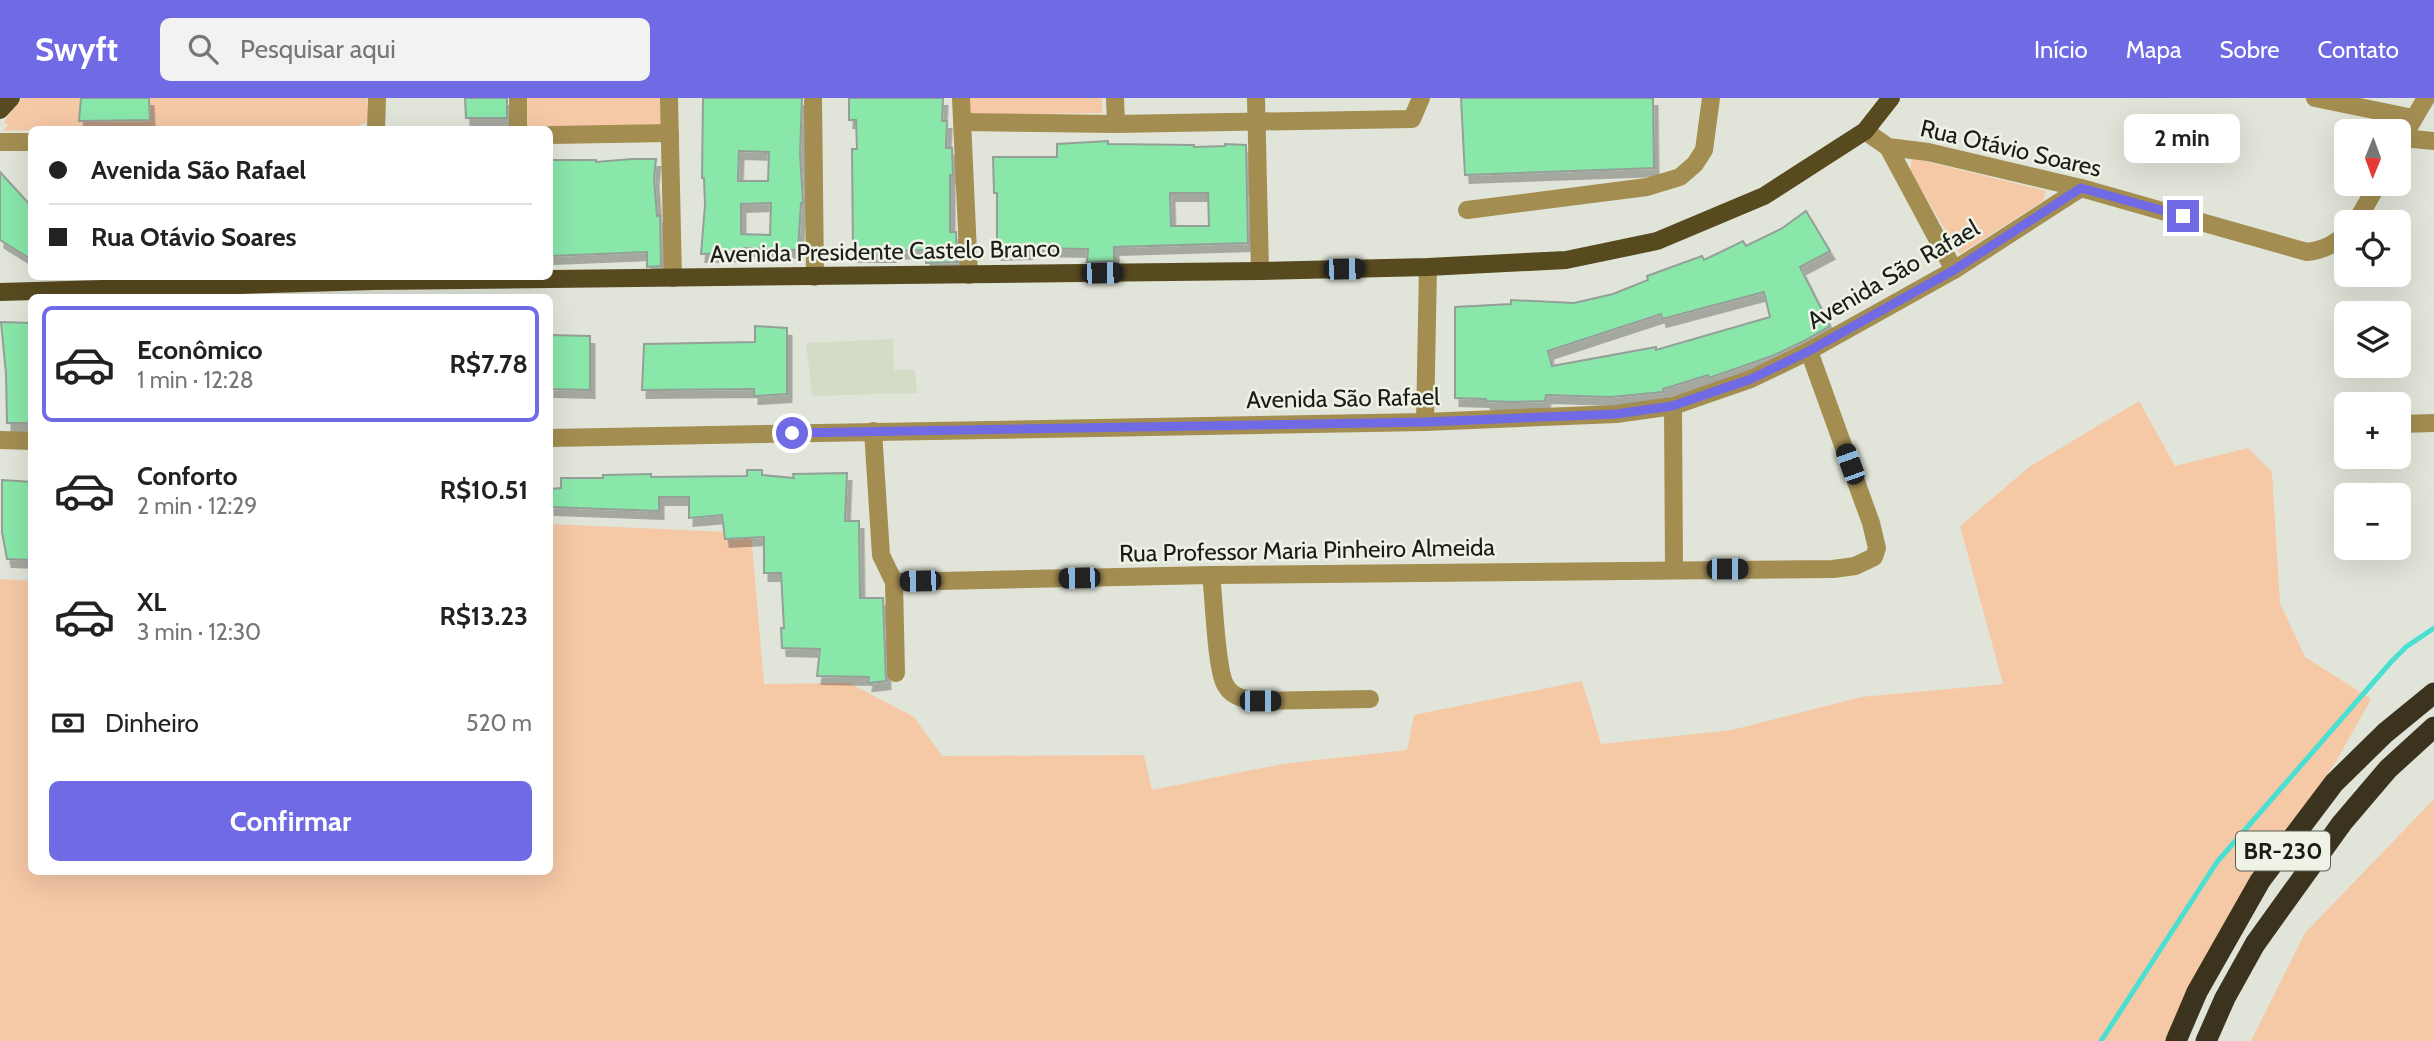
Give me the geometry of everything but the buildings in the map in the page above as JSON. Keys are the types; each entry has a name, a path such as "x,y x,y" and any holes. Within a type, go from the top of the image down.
{"highway":[{"name":"BR-230","path":"2176,1041 2197,992 2260,881 2334,783 2385,733 2434,693"},
{"name":"BR-230","path":"2206,1041 2225,998 2255,944 2342,823 2388,769 2434,727"}],"main road":[{"path":"0,110 11,98"},
{"name":"Avenida Presidente Castelo Branco","path":"553,278 1260,271 1566,260 1657,242 1765,196 1865,131 1891,98"},
{"name":"Avenida Presidente Castelo Branco","path":"0,292 344,280"}],"street":[{"path":"376,126 377,98"},
{"path":"518,98 518,126"},
{"path":"669,98 673,278"},
{"path":"813,98 815,277"},
{"path":"961,98 969,275"},
{"path":"1115,98 1116,124"},
{"path":"1256,98 1260,271"},
{"path":"962,122 1116,124 1412,118 1421,98"},
{"path":"1467,210 1647,187 1680,177 1695,164 1704,150 1711,98"},
{"path":"2315,98 2413,118 2426,98"},
{"name":"Rua Otávio Soares","path":"1865,131 1888,148 1954,270"},
{"path":"553,135 670,133"},
{"path":"2412,141 2434,141"},
{"path":"0,142 28,142"},
{"name":"Rua Otávio Soares","path":"1888,148 1928,152 2081,188 2307,252 2334,244"},
{"name":"Avenida São Rafael","path":"553,438 1425,422 1616,414 1672,406 1751,379 1809,351 1954,270 2081,188"},
{"path":"1425,422 1428,267"},
{"name":"Rua Professor Maria Pinheiro Almeida","path":"894,582 1211,575 1833,569 1866,562 1874,558 1877,548 1863,499 1809,351"},
{"path":"1672,406 1674,569"},
{"path":"2411,424 2434,423"},
{"path":"873,431 881,555 894,582 896,673"},
{"path":"0,440 28,440"},
{"path":"1211,575 1221,676 1232,693 1247,700 1260,701 1370,699"}],"shaded area":[{"path":"22,98 367,98 368,122 357,126 28,126 28,130 3,131 8,125 4,122"},
{"path":"527,98 667,98 666,126 527,126"},
{"path":"968,98 1102,98 1102,113 968,115"},
{"path":"1912,158 2046,191 2043,201 1960,254 1910,172"},
{"path":"893,339 894,370 915,370 917,393 812,396 806,343"},
{"path":"2139,401 2175,466 2248,448 2272,472 2280,603 2305,657 2371,699 2337,760 2273,853 2173,1041 0,1041 0,579 28,581 28,875 553,875 553,524 751,533 764,684 849,683 914,717 942,756 1144,755 1152,790 1282,764 1407,750 1414,715 1582,681 1601,744 1732,730 1861,697 2003,684 1960,526 2029,467"},
{"path":"2434,799 2434,1041 2251,1041 2305,933"}],"waterway":[{"path":"2101,1041 2217,862 2391,662 2406,647 2434,628"}],"route":[{"path":"792,433 1425,422 1616,414 1672,406 1751,379 1809,351 1954,270 2081,188 2183,216"}]}
